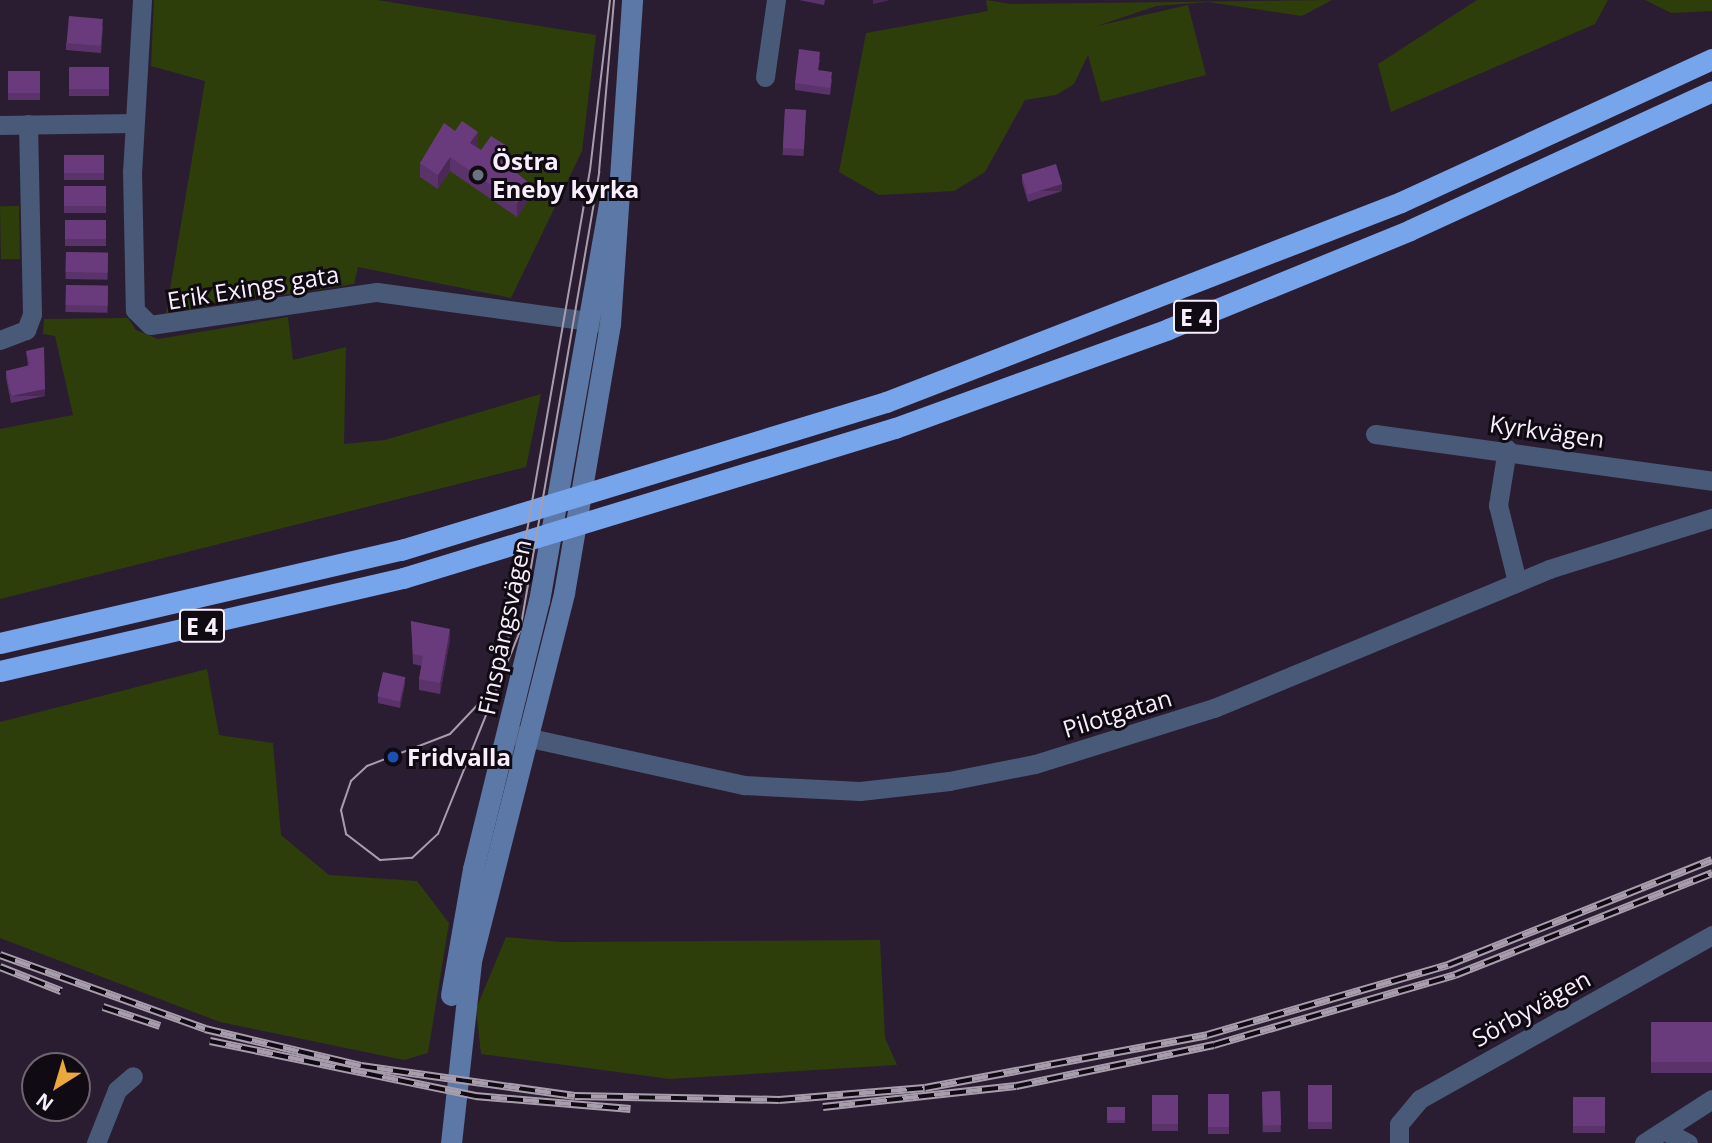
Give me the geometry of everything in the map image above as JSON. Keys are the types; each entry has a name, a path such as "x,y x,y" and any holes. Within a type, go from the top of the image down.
{"highway":[{"name":"E 4","path":"0,643 401,550 886,402 1401,202 1712,59"},
{"name":"E 4","path":"0,671 403,578 895,428 1168,329 1384,240 1712,91"}],"main road":[{"name":"Finspångsvägen","path":"451,1143 450,1057 471,961 531,738 564,593 592,431 600,322 624,122 632,0"},
{"name":"Finspångsvägen","path":"439,1143 450,1057 460,930 539,601 569,439 600,322"}],"street":[{"name":"Erik Exings gata","path":"142,0 134,123 135,310 149,325 377,292 600,322"},
{"path":"765,77 776,0"},
{"path":"0,125 134,123"},
{"path":"0,340 26,330 32,314 28,124"},
{"name":"Kyrkvägen","path":"1375,434 1507,449 1712,481"},
{"path":"1507,449 1498,505 1517,582"},
{"name":"Pilotgatan","path":"508,733 757,787 860,791 949,781 1035,764 1214,708 1517,582 1712,517"},
{"name":"Sörbyvägen","path":"1399,1143 1399,1124 1420,1099 1712,935"},
{"path":"96,1143 117,1090 133,1076"},
{"path":"1644,1143 1712,1099"},
{"path":"1665,1130 1688,1143"}],"green space":[{"path":"154,0 377,0 596,35 582,151 511,298 358,267 354,284 166,313 205,81 151,66"},
{"path":"986,0 1011,4 1332,0 1302,16 1208,2 1156,6 1097,26 1188,5 1206,75 1101,102 1088,55 1074,84 1056,95 1025,100 985,172 954,191 879,195 839,172 866,33 988,11"},
{"path":"1477,0 1608,0 1595,24 1391,112 1378,64"},
{"path":"1645,0 1712,0 1712,11 1671,13"},
{"path":"0,206 19,206 20,259 1,259"},
{"path":"288,317 293,360 346,347 344,444 385,440 541,394 526,467 0,599 0,429 73,415 55,336 43,334 44,319 128,318 136,330 158,339"},
{"path":"207,669 219,735 273,743 281,835 329,875 417,881 449,923 428,1053 404,1060 220,1022 0,938 0,722"},
{"path":"506,937 561,942 880,940 885,1038 897,1065 670,1079 481,1054 476,1009"}],"building":[{"path":"69,16 103,19 101,46 67,43"},
{"path":"799,49 820,52 818,70 832,72 830,88 795,83"},
{"path":"69,67 109,67 109,89 69,89"},
{"path":"8,71 40,71 40,93 8,93"},
{"path":"785,109 806,110 804,149 783,148"},
{"path":"462,121 478,132 470,143 481,150 491,136 507,146 499,158 530,184 517,203 450,157 438,175 420,163 444,123 455,131"},
{"path":"64,155 104,155 104,173 64,173"},
{"path":"1056,164 1062,184 1028,195 1022,175"},
{"path":"64,186 106,186 106,206 64,206"},
{"path":"65,220 106,220 106,239 65,239"},
{"path":"66,252 108,253 108,273 66,272"},
{"path":"66,285 108,286 108,306 66,305"},
{"path":"44,347 45,389 11,396 6,371 30,365 26,351"},
{"path":"411,621 450,629 440,683 419,679 423,656 413,654"},
{"path":"383,672 405,677 400,702 377,696"},
{"path":"1651,1022 1712,1022 1712,1062 1651,1062"},
{"path":"1308,1085 1332,1085 1332,1122 1308,1122"},
{"path":"1280,1091 1281,1125 1263,1126 1262,1092"},
{"path":"1208,1094 1229,1094 1229,1127 1208,1127"},
{"path":"1152,1095 1178,1095 1178,1124 1152,1124"},
{"path":"1573,1097 1605,1097 1605,1126 1573,1126"},
{"path":"1107,1107 1125,1107 1125,1120 1107,1120"}],"tram line":[{"path":"610,0 590,170 507,648 485,697 450,734 367,766 351,781 341,810 346,834 380,860 412,858 438,834 520,631 599,172 614,0"}],"railway":[{"path":"0,955 205,1029 361,1066 575,1096 779,1100 925,1088 1207,1035 1448,965 1712,860"},
{"path":"823,1107 1016,1086 1214,1045 1455,975 1712,873"},
{"path":"0,967 61,991"},
{"path":"103,1007 160,1026"},
{"path":"210,1041 475,1096 630,1109"}],"place":[{"name":"Östra Eneby kyrka","path":"478,175"},
{"name":"Fridvalla","path":"393,757"}]}
